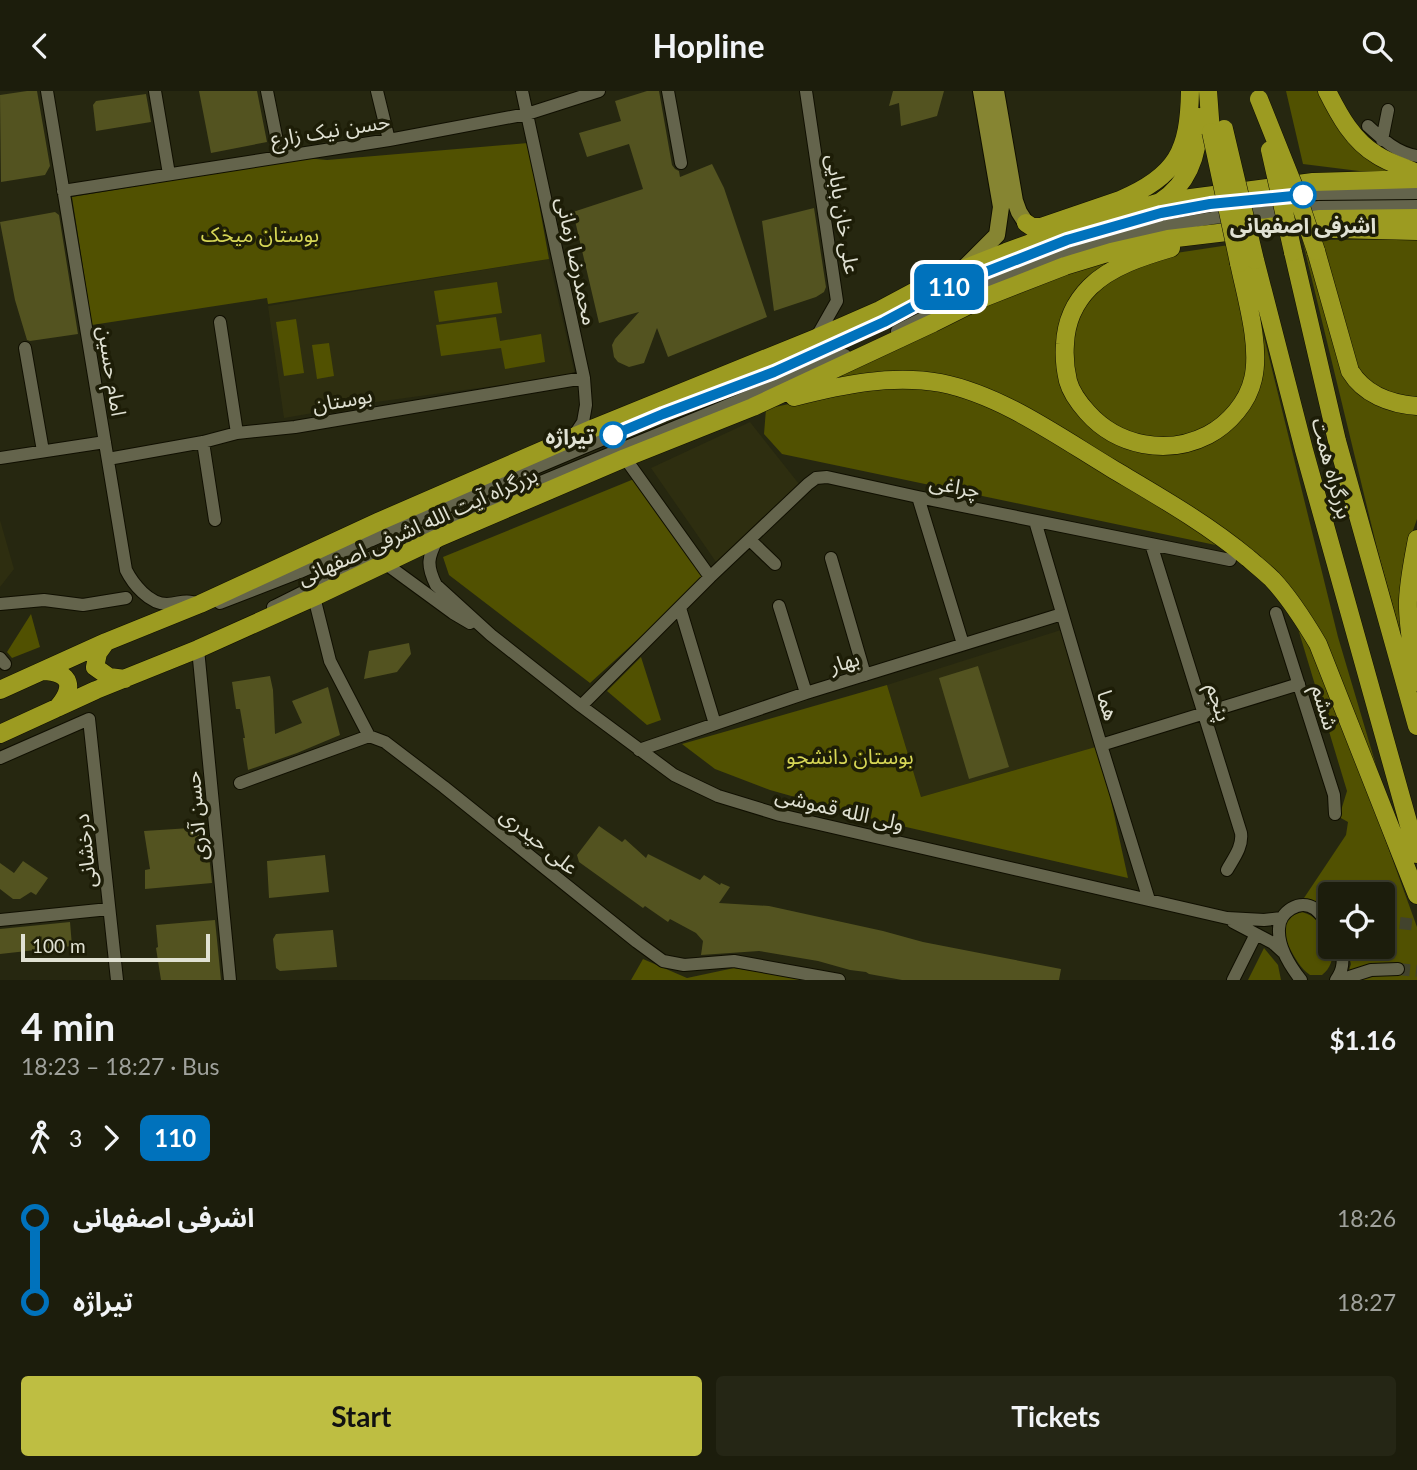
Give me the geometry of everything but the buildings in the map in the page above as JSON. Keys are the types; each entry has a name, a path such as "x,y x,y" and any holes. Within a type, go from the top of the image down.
{"highway":[{"path":"1026,223 1032,227 1041,227 1120,200 1158,180 1175,161 1184,144 1190,91"},
{"path":"1160,202 1184,181 1194,157 1199,126 1195,91"},
{"path":"1208,91 1218,131"},
{"name":"بزرگراه همت","path":"1216,91 1218,131 1247,262 1304,450 1417,854"},
{"path":"1327,91 1345,123 1373,153 1417,173"},
{"path":"1258,95 1316,251 1350,371 1367,391 1417,406"},
{"name":"بزرگراه همت","path":"1258,95 1337,440 1417,726"},
{"name":"بزرگراه آیت الله اشرفی اصفهانی","path":"0,691 106,642 200,604 380,520 880,310 965,267 1068,230 1160,202 1313,183 1417,179"},
{"name":"بزرگراه آیت الله اشرفی اصفهانی","path":"0,734 198,649 438,538 753,407 983,298 1065,266 1136,245 1168,239 1321,219 1417,218"},
{"path":"1278,226 1417,231"},
{"path":"1247,229 1143,257 1118,268 1091,286 1079,300 1069,319 1065,338 1064,358 1068,383 1079,404 1093,419 1125,440 1140,444 1189,443 1218,429 1235,414 1245,400 1253,380 1255,355 1247,262"},
{"path":"753,407 816,391 896,379 938,383 973,391 1038,425 1192,517 1220,537 1272,579 1318,644 1417,895"},
{"path":"1417,539 1408,602 1417,682"},
{"path":"106,642 98,653 95,667 109,677 125,679"},
{"path":"43,671 58,673 68,681 67,694 57,708"}],"main road":[{"path":"965,267 997,235 1000,224 1001,207 981,91"},
{"path":"996,91 1015,201 1018,212 1026,223"}],"street":[{"name":"امام حسین","path":"47,91 126,570 148,597 164,604 186,600 200,604"},
{"path":"155,91 169,174"},
{"path":"267,91 280,156"},
{"path":"377,91 389,140"},
{"name":"محمدرضا زمانی","path":"522,91 584,378 586,405 583,422 573,437"},
{"name":"حسن نیک زارع","path":"63,191 389,140 527,114 599,91"},
{"path":"668,91 681,163"},
{"name":"علی خان بابایی","path":"806,91 837,301 816,338"},
{"path":"1382,140 1388,110"},
{"path":"1368,126 1382,140 1402,152 1417,156"},
{"path":"126,634 173,622 300,572 663,414 774,372 884,322 955,284 1067,240 1161,213 1210,204 1315,194 1417,193"},
{"path":"125,679 441,524 755,395 886,336 1024,269 1149,229 1213,218 1319,207 1417,207"},
{"path":"220,322 237,433"},
{"path":"25,348 43,451"},
{"name":"بوستان","path":"108,459 237,433 295,426 584,378"},
{"path":"0,458 105,442"},
{"path":"202,442 215,520"},
{"path":"625,458 710,577"},
{"name":"چراغی","path":"581,706 710,577 816,478 828,477 918,498 1230,559"},
{"path":"918,498 963,644"},
{"name":"هما","path":"1035,521 1149,900"},
{"name":"ولی الله قموشی","path":"438,538 430,554 429,564 436,585 491,635 581,706 674,775 696,786 718,796 780,815 1227,918"},
{"path":"751,540 775,563"},
{"name":"پنجم","path":"1151,544 1242,840 1227,870"},
{"path":"831,558 865,674"},
{"name":"ولی الله قموشی","path":"386,564 453,613 491,635"},
{"path":"240,783 369,736 330,661 314,597"},
{"path":"0,604 44,600 83,605 126,598"},
{"path":"779,606 806,693"},
{"path":"680,608 715,724"},
{"name":"ششم","path":"1276,613 1334,795 1335,814"},
{"name":"بهار","path":"639,750 865,674 1062,614"},
{"name":"حسن آذری","path":"198,649 230,980"},
{"path":"1101,745 1299,684"},
{"path":"0,728 39,717"},
{"name":"درخشانی","path":"0,758 89,719 117,980"},
{"name":"علی حیدری","path":"369,736 385,742 444,787 663,961 684,965 734,961 839,980"},
{"path":"1288,980 1287,958 1279,928 1282,918 1291,908 1297,906 1304,905 1318,912"},
{"path":"0,920 110,909"},
{"path":"1227,918 1282,918"},
{"path":"1227,918 1273,943 1287,958 1301,980"},
{"path":"1233,980 1256,934"},
{"path":"1338,980 1343,959"},
{"path":"1338,980 1371,971 1398,969"}],"shaded area":[{"path":"549,259 575,375 376,402 284,418 268,306"},
{"path":"750,422 799,484 716,562 651,468"},
{"path":"0,520 14,569 0,587"},
{"path":"1064,629 1099,746 921,797 887,685"}],"green space":[{"path":"1286,91 1322,91 1402,173 1375,173 1303,164"},
{"name":"بوستان میخک","path":"528,143 549,259 268,304 267,298 92,325 72,197 306,158 327,160"},
{"path":"1282,156 1344,374 1417,413 1417,519 1411,536 1411,671 1377,548"},
{"path":"1417,239 1417,400 1395,395 1360,377 1320,240"},
{"path":"1229,245 1240,292 1249,360 1244,386 1231,407 1215,422 1197,432 1175,439 1150,439 1111,425 1079,392 1071,350 1080,310 1098,289 1121,273 1176,253"},
{"path":"1117,256 1068,304 1069,400 1161,453 1248,407 1248,272 1338,637 1389,809 1290,590 984,389 815,387 968,312 1053,277"},
{"path":"497,282 502,313 439,322 434,291"},
{"path":"496,317 500,341 541,334 545,362 505,369 501,348 441,356 436,325"},
{"path":"296,319 304,373 284,376 276,322"},
{"path":"329,343 334,376 317,379 312,345"},
{"path":"884,383 966,394 1001,409 1225,547 782,454 764,434 766,409"},
{"path":"634,479 704,579 590,683 449,575 443,557"},
{"path":"31,614 40,647 12,658 7,652"},
{"path":"1296,622 1308,643 1376,814 1417,927 1417,980 1356,980 1370,975 1398,973 1404,964 1382,964 1349,970 1350,959 1395,959 1395,882 1318,882 1318,903 1304,898 1346,835 1348,822 1339,817 1347,791"},
{"path":"641,657 661,720 647,725 607,691"},
{"name":"بوستان دانشجو","path":"887,685 921,797 1099,746 1128,878 880,821 770,790 715,769 682,744"},
{"path":"1302,912 1318,921 1318,959 1332,959 1322,975 1310,975 1306,972 1286,941 1284,925 1295,914"},
{"path":"1264,948 1278,965 1281,980 1248,980"},
{"path":"643,959 687,978 734,968 808,980 631,980"}],"tunnel":[{"path":"1395,922 1417,925"},
{"path":"1398,969 1417,971"}],"bus line":[{"name":"110","path":"613,435 774,372 884,322 955,284 1067,240 1161,213 1210,204 1303,195"}],"place":[{"name":"اشرفی اصفهانی","path":"1303,195"},
{"name":"تیراژه","path":"613,435"}]}
